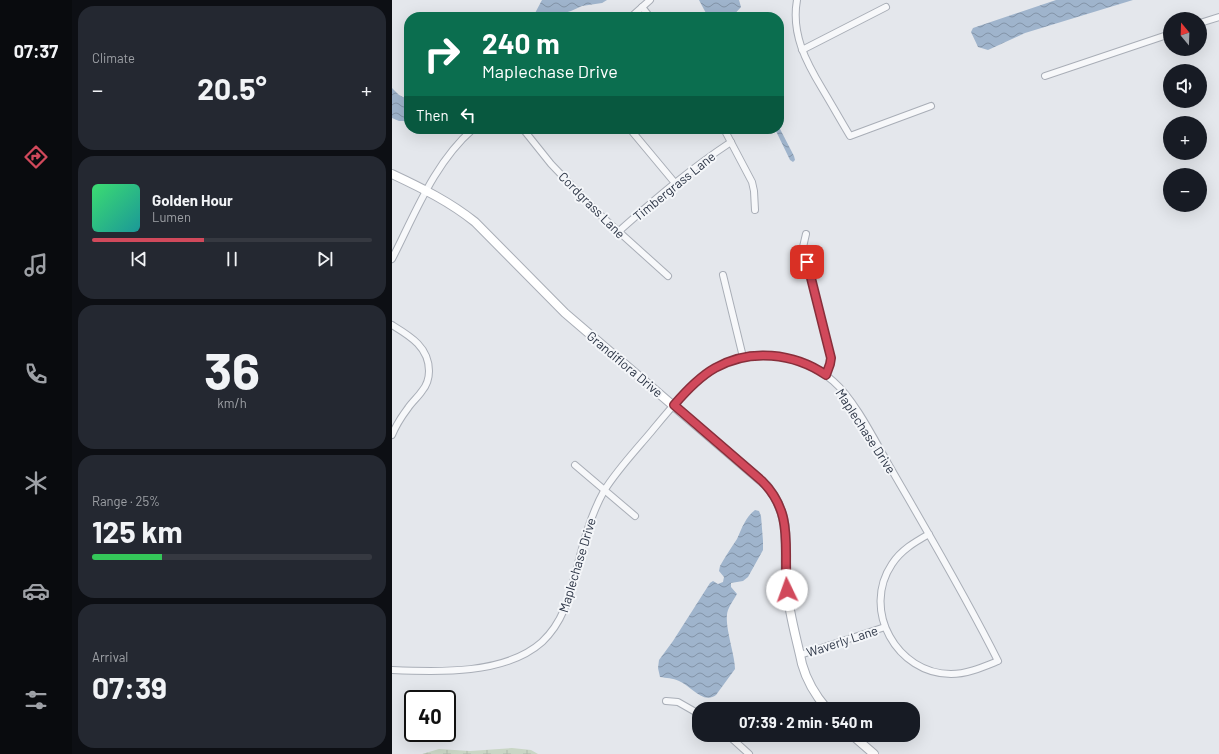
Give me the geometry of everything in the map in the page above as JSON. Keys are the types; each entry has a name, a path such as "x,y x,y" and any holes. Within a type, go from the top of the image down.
{"street":[{"path":"636,12 650,0"},
{"path":"797,0 795,15 802,50 809,66 850,136 931,106"},
{"path":"642,7 646,12"},
{"path":"802,50 886,7"},
{"path":"1207,21 1219,17"},
{"path":"1046,76 1163,36"},
{"path":"392,259 427,190 450,152 467,134"},
{"name":"Cordgrass Lane","path":"527,134 567,181 618,232 668,276"},
{"path":"634,134 675,183"},
{"path":"727,134 752,182 755,210"},
{"name":"Timbergrass Lane","path":"618,232 696,166 731,142"},
{"name":"Grandiflora Drive","path":"392,174 427,190 451,204 476,222 565,313 762,481 772,493 781,509 786,527 787,590 800,655 809,683 821,702"},
{"path":"806,234 803,247 831,358 826,375"},
{"path":"723,275 743,357"},
{"path":"392,325 409,335 423,348 429,368 424,388 408,408 392,435"},
{"name":"Maplechase Drive","path":"392,670 443,672 490,665 524,654 541,642 557,625 566,607 587,531 605,490 618,472 690,387 705,375 724,364 743,357 767,355 791,359 813,367 826,375 840,388 853,405 951,572 998,661 975,670 964,672 952,674 934,672 916,664 902,653 892,641 885,627"},
{"path":"575,465 635,516"},
{"path":"885,627 880,600 882,587 887,574 897,556 905,549 929,534"},
{"name":"Waverly Lane","path":"800,655 885,627"},
{"path":"666,701 678,702 692,710"},
{"path":"736,742 749,754"},
{"path":"860,742 874,754"}],"green space":[{"path":"512,748 531,750 538,754 422,754 439,749 470,751"}],"water":[{"path":"542,0 607,0 602,3 582,6 568,12 536,12"},
{"path":"699,0 739,0 741,7 736,12 705,12"},
{"path":"1056,0 1133,0 1025,33 988,50 978,47 971,32 973,28"},
{"path":"392,88 404,98 404,121 399,121 392,118"},
{"path":"777,134 783,134 794,156 795,160 793,162 790,160"},
{"path":"755,510 759,511 761,516 763,550 748,577 743,581 731,583 731,587 737,594 728,610 727,623 735,669 716,695 706,698 679,681 660,677 658,668 659,660 710,583 713,581 718,584 723,582 724,577 719,571 720,566 737,539 746,520"}],"route":[{"path":"787,590 786,527 777,500 762,481 674,405 696,382 715,368 743,357 767,355 778,356 802,362 826,375 831,358 807,262"}]}
